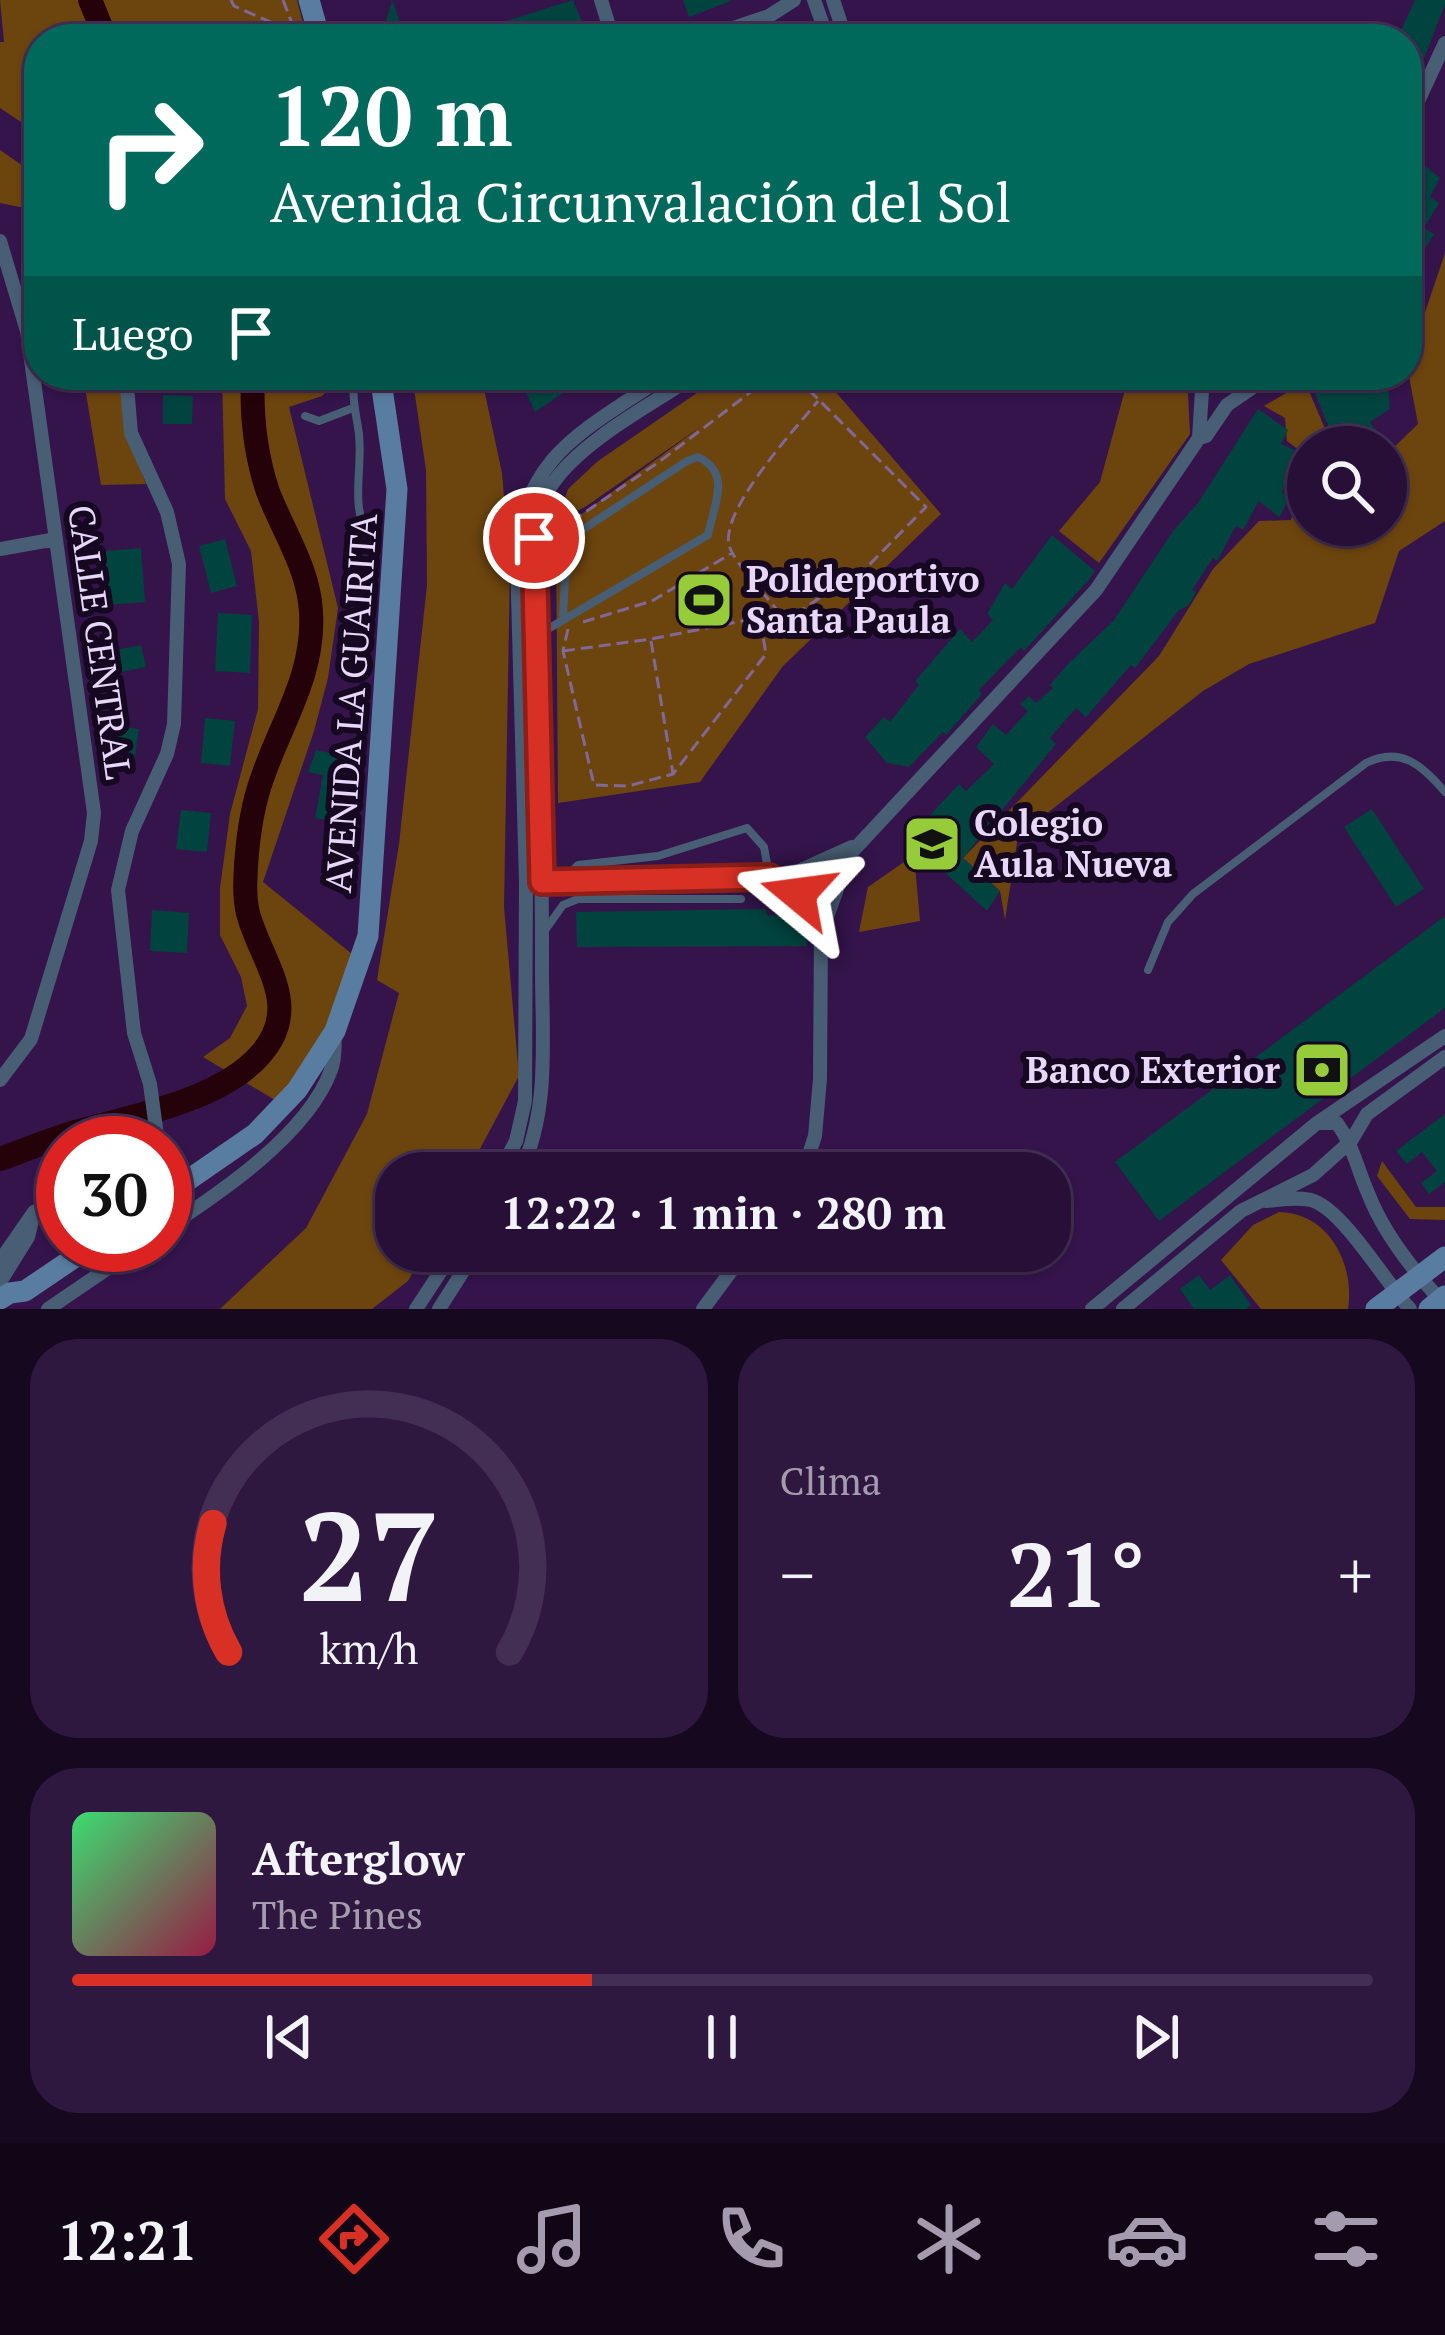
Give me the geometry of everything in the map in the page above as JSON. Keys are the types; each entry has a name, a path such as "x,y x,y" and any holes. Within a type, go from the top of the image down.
{"street":[{"path":"745,24 794,0"},
{"path":"1422,92 1445,44"},
{"name":"CALLE CENTRAL","path":"0,241 7,281 24,324"},
{"name":"CALLE CENTRAL","path":"0,1081 31,1039 92,841 94,813 35,390"},
{"path":"127,390 131,433 167,512 179,564 174,724 167,754 132,830 118,890 134,1033 155,1116"},
{"name":"AVENIDA LA GUAIRITA","path":"192,1176 270,1119 297,1090 335,1030 358,974 374,893 397,489 382,390"},
{"path":"510,1152 525,1101 522,513 538,475 575,438 644,390"},
{"path":"528,1152 540,1118 542,882 536,636 525,560 544,499 563,471 674,390"},
{"path":"526,882 769,877 800,871 856,844 1096,590 1199,438 1202,390"},
{"path":"1199,438 1206,436 1227,405 1250,390"},
{"path":"0,549 56,539"},
{"path":"810,1152 820,1079 821,933 839,875 856,844"},
{"path":"769,877 813,907 821,933"},
{"name":"AVENIDA LA GUAIRITA","path":"192,1210 255,1165 287,1133 327,1080 334,1064 335,1030"},
{"path":"1092,1309 1317,1123 1445,1036"},
{"path":"1124,1309 1255,1202 1297,1192 1351,1141 1366,1114 1445,1057"},
{"path":"1317,1123 1336,1123 1351,1141 1369,1197 1440,1303"},
{"path":"1281,1152 1297,1192 1324,1207 1361,1245 1403,1301"},
{"path":"0,1261 34,1212"},
{"path":"0,1282 28,1238 34,1212"},
{"path":"1376,1309 1403,1301 1419,1276 1445,1257"},
{"path":"0,1301 10,1293 21,1300 58,1272"},
{"path":"49,1309 103,1272"},
{"path":"416,1309 440,1272"},
{"path":"439,1309 463,1272"},
{"path":"704,1309 731,1272"}],"lane":[{"path":"354,390 352,408 359,435 356,501 360,524 370,540"},
{"path":"305,416 319,421 352,408"},
{"path":"536,636 565,619 708,535 718,485 714,465 698,458 687,460 579,532 565,579 565,619"},
{"path":"1148,970 1168,922 1193,894 1366,763 1405,756 1445,793"},
{"path":"563,882 578,865 658,856 747,828 764,848 769,877"},
{"path":"542,934 571,900 741,899"}],"path":[{"path":"231,0 234,6 275,24"},
{"path":"553,583 553,526 581,515 659,462 753,390"},
{"path":"563,651 803,609 869,565 926,507 809,390"},
{"path":"780,614 732,553 727,538 747,488 819,400"},
{"path":"732,553 652,601 592,621 565,619 563,651 594,785 628,786 673,774 766,654 760,618"},
{"path":"651,639 673,774"}],"shaded area":[{"path":"0,0 297,0 303,24 24,24 24,124 0,108 0,42 4,42"},
{"path":"0,150 24,167 24,208 0,203"},
{"path":"1445,253 1445,521 1407,546 1407,435 1418,424 1412,390 1422,390 1422,321"},
{"path":"85,390 122,390 126,433 146,484 101,485"},
{"path":"222,390 328,390 289,407 338,608 314,731 263,882 352,954 325,1039 285,1106 203,1057 230,1038 247,1006 241,977 220,935 220,888 230,814 258,709 259,622 251,551 225,499"},
{"path":"414,390 484,390 502,473 510,565 504,907 519,1076 478,1152 375,1152 375,1272 413,1272 408,1281 372,1309 220,1309 306,1228 367,1114 399,993 377,980 399,844 427,585 426,470"},
{"name":"Polideportivo Santa Paula","path":"701,390 834,390 941,514 783,666 700,782 558,803 556,533 703,425 585,507 557,521 568,489 598,461"},
{"path":"1125,390 1188,390 1190,434 1099,563 1059,531 1100,482"},
{"path":"1291,390 1308,390 1324,426 1287,426 1287,441 1285,418 1264,406"},
{"path":"1287,520 1287,546 1407,546 1399,551 1375,623 1249,664 1203,691 1018,836 1005,920 1000,891 963,858 1159,656 1213,569 1259,521"},
{"path":"914,855 920,921 859,932 868,887"},
{"path":"1382,1161 1416,1207 1445,1207 1445,1220 1410,1219 1377,1176"},
{"path":"1279,1212 1312,1221 1335,1244 1347,1275 1348,1309 1261,1309 1221,1260 1253,1225"}],"building":[{"path":"392,0 401,24 385,24"},
{"path":"573,0 583,24 500,24"},
{"path":"683,0 730,0 731,1 689,17"},
{"path":"1415,0 1445,0 1422,64 1422,24 1404,24"},
{"path":"1422,166 1440,178 1430,197 1439,203 1424,228 1434,234 1422,254"},
{"path":"525,390 568,390 535,412"},
{"path":"1314,390 1389,390 1390,409 1370,422 1373,426 1328,426"},
{"path":"163,395 193,396 192,424 163,424"},
{"path":"1258,409 1287,429 1281,444 1287,447 1287,482 1282,492 1287,504 1279,517 1259,501 1243,530 1236,526 1217,561 1213,558 1192,590 1196,592 1189,605 1179,610 1135,668 1131,665 1086,717 1076,708 1050,738 1056,744 963,858 1000,891 987,911 908,839 959,784 966,791 994,764 976,747 993,724 1006,735 1028,711 1020,704 1029,696 1036,703 1053,688 1050,685 1066,666 1114,620 1173,531 1198,503"},
{"path":"1052,535 1095,571 1088,581 1024,651 1021,647 979,690 982,694 946,735 943,732 909,767 887,763 865,737 884,717 890,722 919,685 915,681 960,629 972,642 993,620 987,614 1005,583 1012,589"},
{"path":"225,539 237,586 211,593 199,546"},
{"path":"141,548 145,602 109,605 105,551"},
{"path":"218,613 252,615 250,673 215,671"},
{"path":"141,645 146,667 97,677 93,654"},
{"path":"205,718 235,721 230,766 201,763"},
{"path":"115,726 139,729 134,763 110,759"},
{"path":"316,750 347,757 336,785 354,789 347,824 315,818 323,775 308,772"},
{"path":"1372,809 1424,889 1396,907 1344,827"},
{"path":"181,810 211,813 207,852 176,849"},
{"path":"766,909 767,915 806,918 807,946 577,947 576,912"},
{"path":"152,910 189,913 187,953 150,951"},
{"path":"1445,916 1445,1008 1159,1221 1115,1162"},
{"path":"1445,1114 1445,1182 1429,1194 1421,1183 1437,1171 1422,1152 1407,1164 1396,1151"},
{"path":"1199,1275 1210,1290 1230,1275 1251,1305 1246,1309 1194,1309 1180,1289"}],"waterway":[{"path":"90,0 100,24"},
{"path":"0,1159 171,1106 221,1085 260,1055 278,1021 276,988 247,907 247,854 259,787 303,676 311,612 300,565 260,463 253,390"}],"place":[{"name":"Polideportivo Santa Paula","path":"704,600"},
{"name":"Colegio Aula Nueva","path":"932,844"},
{"name":"Banco Exterior","path":"1322,1070"}],"route":[{"path":"534,538 542,882 769,877 798,894"}]}
